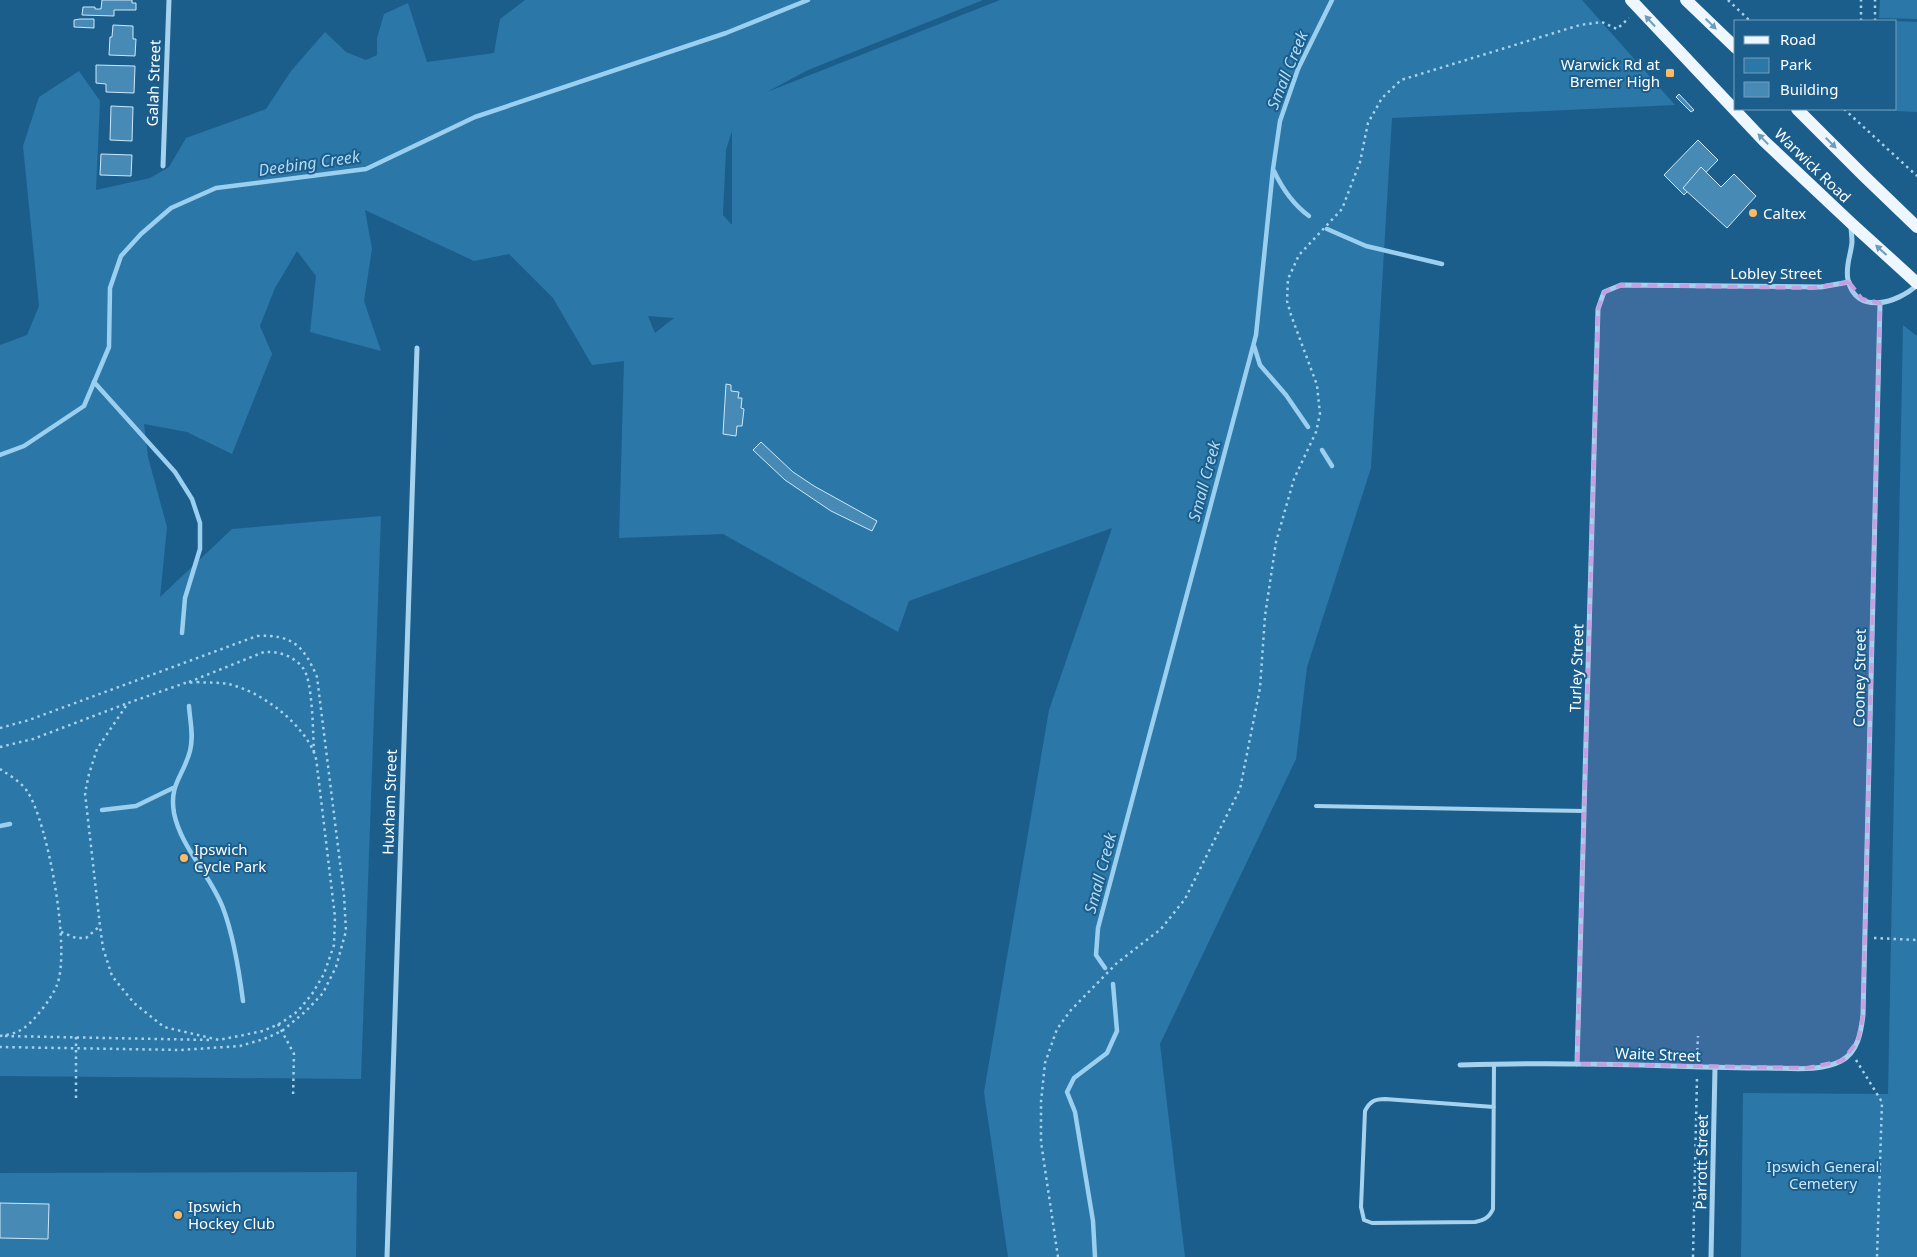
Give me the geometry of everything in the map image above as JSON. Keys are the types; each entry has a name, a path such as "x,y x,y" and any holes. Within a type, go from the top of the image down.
{"main road":[{"name":"Warwick Road","path":"1631,0 1734,109"},
{"path":"1686,0 1734,46"},
{"name":"Warwick Road","path":"1735,110 1764,141 1917,284"},
{"name":"Warwick Road","path":"1798,110 1913,222"},
{"path":"1913,222 1917,235"}],"street":[{"name":"Galah Street","path":"163,166 169,0"},
{"path":"1850,223 1852,241 1847,266 1849,282 1854,292 1862,299 1880,303 1895,300 1917,284"},
{"name":"Lobley Street","path":"1621,285 1821,288 1849,282"},
{"name":"Turley Street","path":"1577,1064 1598,310 1604,292 1621,285"},
{"name":"Cooney Street","path":"1852,1052 1858,1041 1863,1015 1880,303"},
{"name":"Huxham Street","path":"387,1257 417,348"},
{"name":"Waite Street","path":"1460,1065 1577,1064 1696,1068 1808,1068 1842,1061 1852,1052"},
{"name":"Parrott Street","path":"1711,1257 1715,1068"}],"lane":[{"path":"1316,806 1584,812"},
{"path":"1494,1064 1494,1108 1494,1209 1490,1216 1475,1222 1372,1222 1364,1220 1361,1207 1362,1178 1365,1111 1369,1103 1376,1099 1385,1099 1494,1108"}],"path":[{"path":"1728,0 1749,20"},
{"path":"1861,0 1861,20"},
{"path":"1875,20 1876,0"},
{"path":"1058,1257 1041,1142 1041,1112 1045,1063 1057,1029 1077,1003 1117,963 1161,929 1185,899 1240,789 1260,688 1265,616 1276,542 1294,479 1316,432 1320,414 1317,384 1287,301 1288,279 1300,255 1342,209 1360,162 1368,123 1382,98 1401,80 1580,25 1602,22 1617,29 1624,23"},
{"path":"1845,110 1917,176"},
{"path":"0,728 29,720 257,636 273,635 294,642 308,657 317,677 344,895 346,932 336,967 323,993 306,1012 282,1031 264,1039 240,1046 181,1050 0,1047"},
{"path":"0,747 32,739 185,684 264,652 285,655 304,668 309,680 314,755 335,917 334,945 324,974 312,994 298,1011 264,1031 218,1040 0,1036"},
{"path":"185,684 197,682 228,684 254,694 281,711 303,735 314,755"},
{"path":"128,703 97,749 88,774 85,793 103,948 112,976 134,1003 164,1027 218,1040"},
{"path":"0,770 9,775 26,790 40,819 49,852 61,932 62,965 57,985 34,1019 20,1031 0,1036"},
{"path":"61,932 76,938 86,938 100,926"},
{"path":"1865,938 1917,940"},
{"path":"278,1024 294,1054 293,1098"},
{"path":"1693,1257 1698,1036"},
{"path":"76,1037 76,1098"},
{"path":"1852,1052 1882,1102 1877,1257"}],"highlighted area":[{"path":"1849,282 1862,299 1880,303 1863,1015 1858,1041 1842,1061 1807,1068 1577,1064 1598,309 1604,292 1621,285 1813,288"}],"green space":[{"path":"525,0 983,0 808,70 767,92 1000,0 1582,0 1675,105 1392,118 1371,468 1307,667 1296,759 1160,1044 1185,1257 1008,1257 984,1092 1049,710 1112,528 909,601 898,632 723,534 619,538 624,361 592,365 553,298 509,254 474,261 365,210 372,249 364,301 381,351 310,332 316,276 297,251 275,288 260,326 272,354 232,454 187,432 144,424 148,457 167,527 160,597 232,529 381,516 361,1079 0,1076 0,345 27,335 39,306 23,146 39,97 79,71 100,101 96,190 150,178 169,167 186,138 266,109 291,71 325,32 346,52 366,60 377,55 377,38 384,14 408,3 427,62 494,53 500,19","holes":["732,131 732,224 731,224 723,215 726,150","648,316 674,318 655,333"]},
{"path":"1880,0 1917,0 1917,19 1879,18"},
{"path":"1897,21 1917,22 1917,112 1877,110 1897,110"},
{"name":"Ipswich General Cemetery","path":"1903,325 1917,336 1917,1257 1741,1257 1743,1093 1888,1094"},
{"name":"Ipswich Hockey Club","path":"357,1172 356,1257 0,1257 0,1173"}],"building":[{"path":"102,0 132,0 132,3 136,3 136,10 114,10 114,16 82,15 83,7 101,9"},
{"path":"94,19 94,28 74,27 74,20"},
{"path":"113,25 133,26 133,39 136,39 135,56 109,55"},
{"path":"96,65 135,66 134,93 106,92 106,84 96,83"},
{"path":"1679,94 1694,110 1691,112 1676,97"},
{"path":"111,106 133,107 132,141 110,140"},
{"path":"1698,140 1718,160 1684,195 1664,175"},
{"path":"101,154 132,155 131,176 100,175"},
{"path":"1701,167 1721,187 1734,174 1756,196 1727,228 1683,188"},
{"path":"726,384 731,385 731,391 739,392 738,398 742,398 741,408 744,409 742,426 737,426 736,436 723,434"},
{"path":"761,442 793,472 814,486 877,521 872,531 831,511 785,480 753,450"},
{"path":"0,1203 49,1204 48,1239 0,1238"}],"waterway":[{"name":"Deebing Creek","path":"0,455 24,446 84,406 109,347 110,288 121,256 141,234 171,208 216,188 366,169 475,117 726,33 808,0"},
{"name":"Small Creek","path":"1105,968 1096,955 1098,928 1256,335 1273,169 1280,121 1298,69 1332,0"},
{"path":"1274,171 1289,196 1309,216"},
{"path":"1327,229 1366,246 1442,264"},
{"path":"1254,346 1260,365 1286,395 1308,427"},
{"path":"94,382 175,472 192,499 200,523 200,549 185,598 182,633"},
{"path":"1322,450 1332,466"},
{"path":"189,706 192,734 191,745 187,760 175,787 173,795 174,813 183,838 223,908 233,942 243,1001"},
{"path":"102,810 136,806 173,788"},
{"path":"0,826 10,824"},
{"name":"Small Creek","path":"1095,1257 1093,1221 1075,1112 1067,1092 1074,1078 1107,1053 1117,1031 1113,984"}],"place":[{"name":"Warwick Rd at Bremer High","path":"1670,73"},
{"name":"Caltex","path":"1753,213"},
{"name":"Ipswich Cycle Park","path":"184,858"},
{"name":"Ipswich Hockey Club","path":"178,1215"}]}
